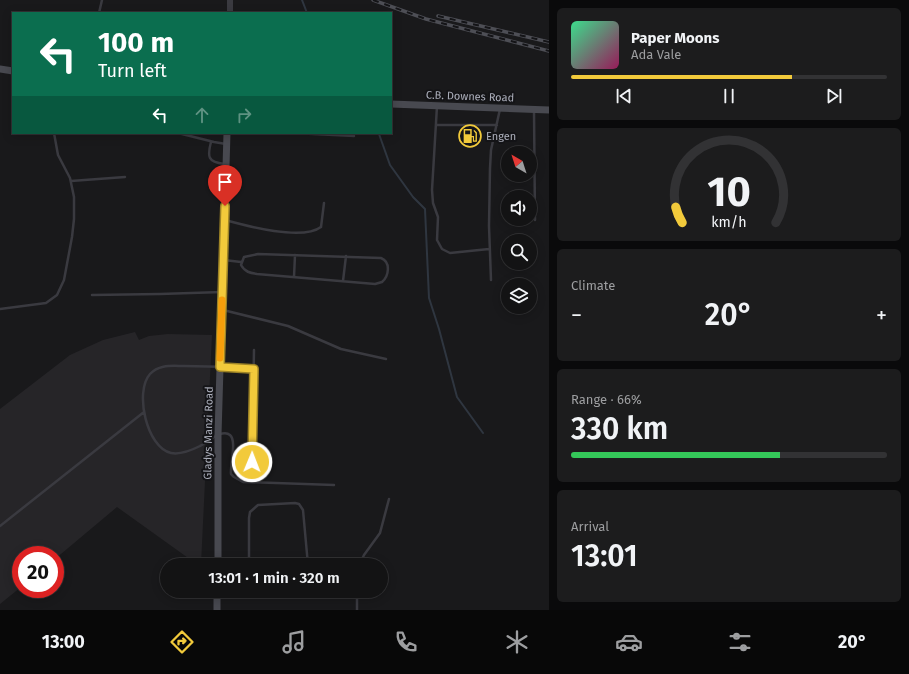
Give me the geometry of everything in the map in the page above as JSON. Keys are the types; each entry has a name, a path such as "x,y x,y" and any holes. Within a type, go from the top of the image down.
{"main road":[{"path":"0,69 12,71"},
{"name":"C.B. Downes Road","path":"392,104 549,110"},
{"name":"Gladys Manzi Road","path":"218,558 218,435 226,137"},
{"path":"217,598 217,610"}],"street":[{"path":"230,0 230,12"}],"lane":[{"path":"99,12 102,0"},
{"path":"437,106 432,190 433,202 438,217 438,244 442,249 450,253 489,249"},
{"path":"491,280 489,249 490,156 500,108"},
{"path":"534,110 535,190"},
{"path":"436,125 497,125"},
{"path":"0,309 46,303 57,295 66,269 74,219 74,198 71,181 58,155 54,134"},
{"path":"182,134 211,142 226,137"},
{"path":"313,134 354,136"},
{"path":"211,142 209,151 210,158 214,162 226,164"},
{"path":"71,181 125,177"},
{"path":"224,220 254,228 280,232 314,232 320,227 324,203"},
{"path":"249,255 295,255 381,258 386,261 387,271 384,281 380,284 257,274 248,272 242,267 241,262 244,257 249,255"},
{"path":"294,277 295,255"},
{"path":"344,281 346,256"},
{"path":"223,260 241,262"},
{"path":"92,295 223,292"},
{"path":"222,309 288,326 341,349 386,359"},
{"path":"252,462 254,350"},
{"path":"254,369 183,366 164,366 158,368 148,377 142,394 146,423 154,438 163,449 172,453 178,453 194,449 218,435 227,434 232,437 233,447 231,474 238,480 243,482 334,485"},
{"path":"0,526 144,412"},
{"path":"362,558 380,533 389,499"},
{"path":"249,558 250,512 258,505 295,503 299,504 303,510 307,558"},
{"path":"357,598 357,610"}],"shaded area":[{"path":"135,332 139,340 149,336 168,334 212,335 201,558 188,558 117,507 64,551 64,546 12,546 12,594 0,604 0,409 70,355 103,340"}],"waterway":[{"path":"302,0 307,12"},
{"path":"379,134 390,165 413,197 425,209 429,298 457,397 483,433"}],"railway":[{"path":"373,0 426,19 549,51"},
{"path":"438,16 549,42"}],"slow traffic":[{"path":"220,358 222,300"}],"place":[{"name":"Engen","path":"470,136"}],"route":[{"path":"225,206 220,367 254,369 252,462"}]}
